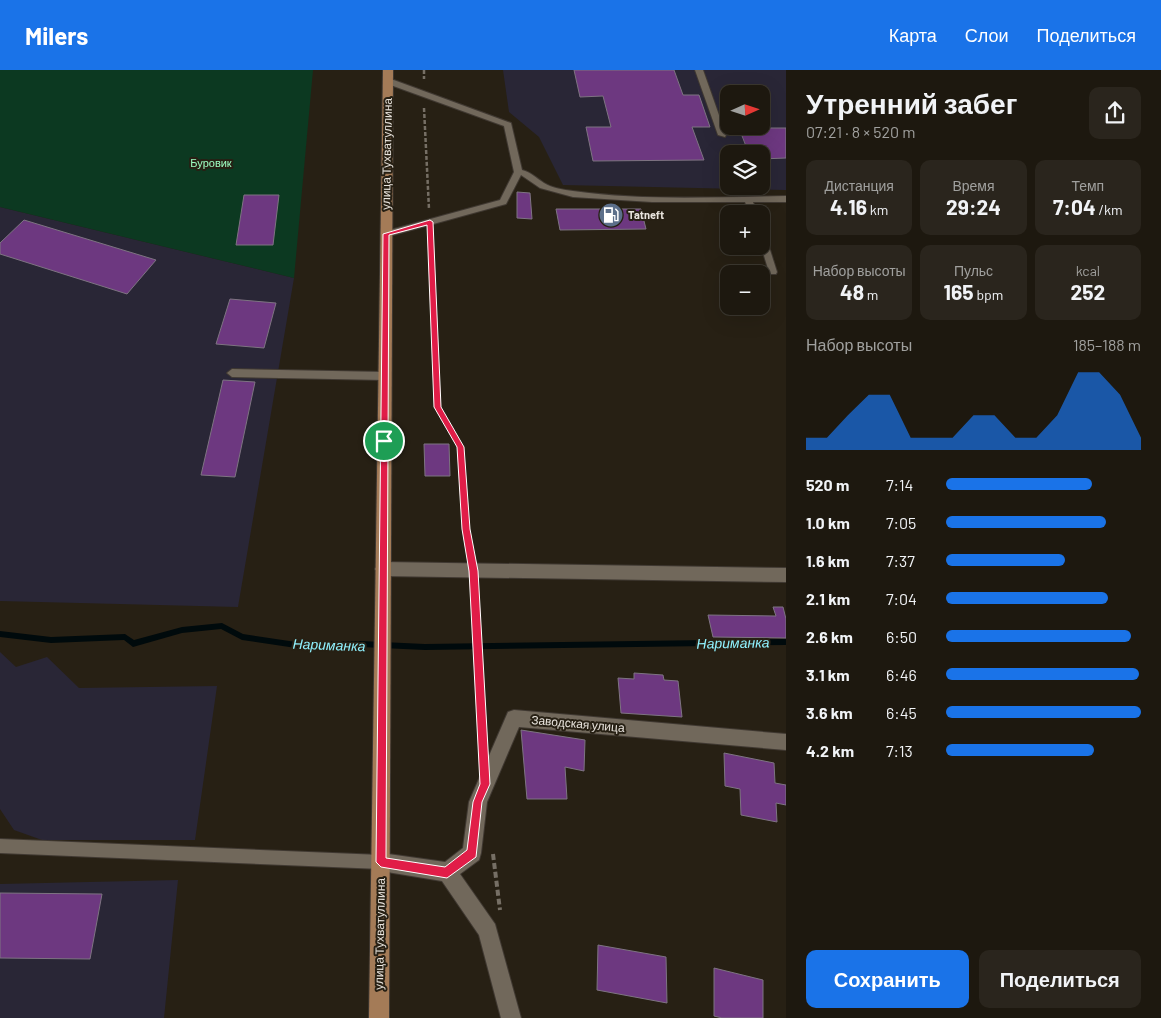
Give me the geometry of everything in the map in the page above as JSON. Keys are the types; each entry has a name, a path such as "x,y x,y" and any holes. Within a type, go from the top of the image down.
{"main road":[{"name":"улица Тухватуллина","path":"380,1018 388,75"}],"street":[{"path":"383,569 786,575"},
{"name":"Заводская улица","path":"447,872 472,853 478,802 514,718 786,742"},
{"path":"381,862 447,872 488,931 511,1018"}],"lane":[{"path":"699,70 720,129"},
{"path":"386,234 503,202 518,172 508,125 424,93 388,75"},
{"path":"518,172 526,172 542,186 562,192 583,195 632,198 786,199"},
{"path":"748,199 750,205"},
{"path":"768,255 773,272"},
{"path":"232,373 385,376"},
{"path":"0,846 381,862"}],"path":[{"path":"424,70 437,407 461,447 466,529 474,571 483,747"},
{"path":"492,847 500,918"}],"shaded area":[{"path":"503,70 786,70 786,190 770,190 770,145 720,145 720,189 563,185 539,137 509,112"},
{"path":"0,207 294,278 238,607 0,601"},
{"path":"0,652 16,667 47,657 79,688 217,686 195,840 42,840 14,830 0,809"},
{"path":"178,880 164,1018 0,1018 0,884"}],"green space":[{"name":"Буровик","path":"0,70 313,70 294,278 0,207"}],"building":[{"path":"574,70 674,70 683,95 699,95 710,127 692,127 704,160 593,161 586,127 611,127 603,96 580,97"},
{"path":"770,128 786,128 786,158 770,159 770,145 746,145 742,135 770,135"},
{"path":"517,192 530,193 532,219 517,218"},
{"path":"244,195 279,195 273,245 236,245"},
{"path":"556,209 641,209 646,229 560,230"},
{"path":"24,220 156,260 127,294 0,254 0,243"},
{"path":"230,299 276,303 264,348 216,344"},
{"path":"223,380 255,382 235,477 201,475"},
{"path":"424,444 449,444 450,476 425,476"},
{"path":"773,607 783,607 786,619 786,638 713,637 708,615 776,616"},
{"path":"634,673 663,675 664,680 678,681 682,717 621,713 618,678 634,679"},
{"path":"521,730 585,740 584,771 565,767 567,799 527,799"},
{"path":"724,753 774,763 775,783 786,785 786,805 776,803 777,822 741,815 740,789 725,786"},
{"path":"0,893 102,894 90,959 0,958"},
{"path":"598,945 666,957 667,1003 597,990"},
{"path":"714,968 763,980 763,1018 722,1018 714,1016"}],"waterway":[{"name":"Нариманка","path":"0,634 51,640 125,637 133,644 182,630 222,626 242,637 296,645 361,644 425,647 786,642"}],"place":[{"name":"Tatneft","path":"611,215"}],"route":[{"path":"430,222 437,407 461,447 466,529 474,571 485,784 478,802 472,853 447,872 381,862 384,441 386,234 430,222"}]}
